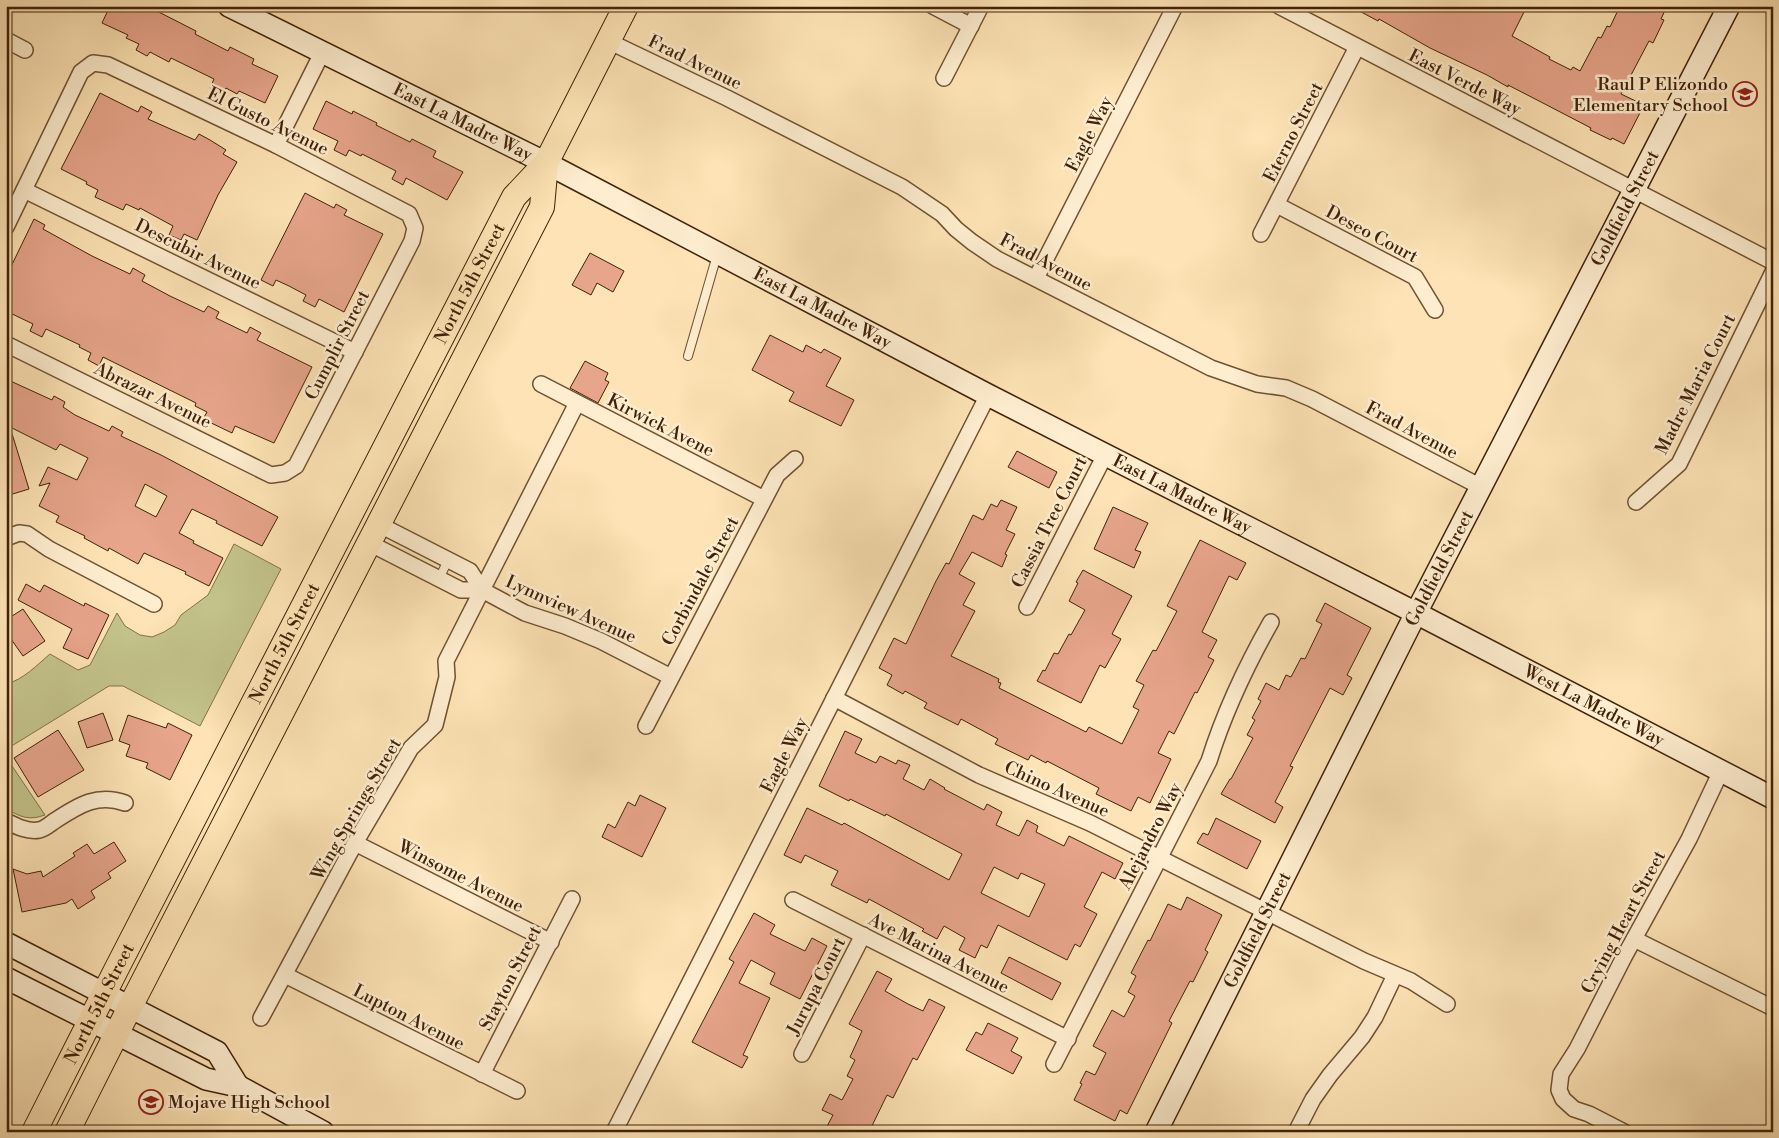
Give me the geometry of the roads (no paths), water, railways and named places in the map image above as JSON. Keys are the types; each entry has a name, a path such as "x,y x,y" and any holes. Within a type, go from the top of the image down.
{"main road":[{"name":"North 5th Street","path":"34,1132 514,197 546,163 626,6"},
{"name":"North 5th Street","path":"67,1132 542,206 546,163"}],"street":[{"name":"East La Madre Way","path":"229,6 546,163 988,395 1416,614"},
{"path":"933,6 971,26"},
{"path":"944,78 981,6"},
{"name":"Eagle Way","path":"1036,278 1175,6"},
{"name":"East Verde Way","path":"1279,6 1773,262"},
{"name":"Goldfield Street","path":"1156,1132 1416,614 1729,6"},
{"path":"6,40 25,50"},
{"name":"Frad Avenue","path":"608,41 727,98 902,187 942,214 956,229 997,259 1211,368 1249,382 1286,388 1312,399 1481,487"},
{"name":"Eterno Street","path":"1261,234 1357,47"},
{"path":"276,145 322,53"},
{"name":"El Gusto Avenue","path":"24,190 81,72 93,64 108,65 276,145 409,214 415,228"},
{"path":"6,228 24,190"},
{"name":"Descubir Avenue","path":"24,190 355,352"},
{"name":"Deseo Court","path":"1277,205 1415,277 1435,310"},
{"name":"Cumplir Street","path":"285,472 296,466 412,241 415,228"},
{"name":"Madre Maria Court","path":"1636,502 1679,464 1773,272"},
{"name":"Abrazar Avenue","path":"6,344 272,475 285,472"},
{"name":"Kirwick Avene","path":"541,384 764,499"},
{"name":"Eagle Way","path":"614,1132 988,395"},
{"name":"Wing Springs Street","path":"261,1018 355,843 411,748 435,726 447,677 446,661 577,403"},
{"name":"Cassia Tree Court","path":"1027,607 1105,455"},
{"name":"Corbindale Street","path":"646,726 777,475 795,459"},
{"path":"9,537 19,533 27,534 49,549 154,604"},
{"name":"Lynnview Avenue","path":"374,533 448,560 470,571 482,590"},
{"name":"Lynnview Avenue","path":"374,533 439,578 461,590 482,590 526,613 601,640 671,676"},
{"name":"West La Madre Way","path":"1416,614 1773,798"},
{"name":"Alejandro Way","path":"1054,1064 1209,761 1219,727 1240,678 1270,622"},
{"name":"Chino Avenue","path":"834,698 978,774 1090,823 1364,961 1411,981 1447,1004"},
{"name":"Crying Heart Street","path":"1624,1132 1589,1114 1574,1109 1563,1099 1559,1090 1561,1074 1577,1050 1634,939 1689,839 1721,772"},
{"path":"6,820 20,829 40,830 81,805 101,799 114,799 125,803"},
{"name":"Winsome Avenue","path":"355,843 550,942"},
{"name":"Stayton Street","path":"482,1074 572,899"},
{"name":"Ave Marina Avenue","path":"793,900 1068,1039"},
{"name":"Jurupa Court","path":"802,1054 863,935"},
{"path":"1634,939 1773,1008"},
{"path":"6,944 217,1052 238,1086"},
{"path":"1296,1132 1313,1099 1371,1023 1395,974"},
{"name":"Lupton Avenue","path":"285,975 517,1091"},
{"path":"6,978 206,1079 238,1086 323,1132"}],"lane":[{"path":"688,356 717,253"},
{"path":"439,578 448,560"}],"place":[{"name":"Raul P Elizondo Elementary School","path":"1745,94"},
{"name":"Mojave High School","path":"151,1102"}]}
